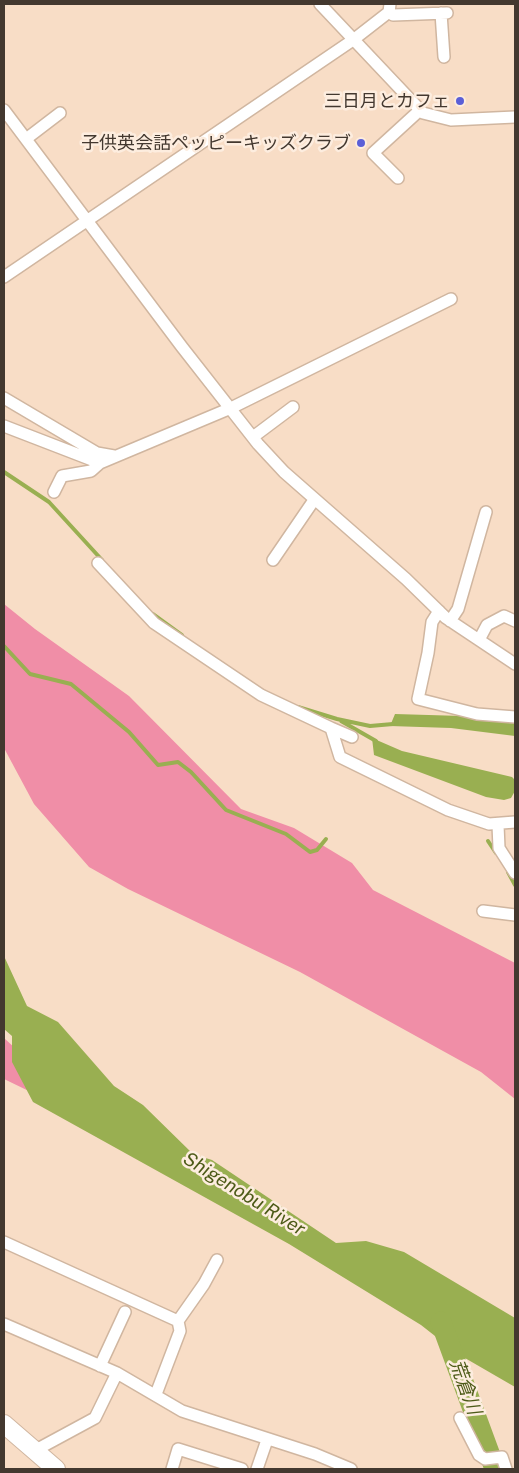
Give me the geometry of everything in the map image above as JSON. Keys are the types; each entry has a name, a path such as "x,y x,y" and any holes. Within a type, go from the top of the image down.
{"main road":[{"path":"4,1424 56,1469"}],"street":[{"path":"320,4 420,110 438,119 451,120 515,117"},
{"path":"4,277 353,40 389,8 393,15 444,13 444,57"},
{"path":"4,110 182,347 253,437 284,472 406,579 450,621 515,664"},
{"path":"398,178 373,153 420,110"},
{"path":"26,139 60,113"},
{"path":"54,492 62,476 91,471 100,463 114,456 231,408 452,299"},
{"path":"4,398 97,453 114,456"},
{"path":"253,437 294,407"},
{"path":"4,426 100,463"},
{"path":"273,560 314,500"},
{"path":"450,621 458,609 486,512"},
{"path":"98,563 154,623 261,695 352,737"},
{"path":"439,611 432,622 428,653 418,699 477,714 515,717"},
{"path":"479,640 487,625 504,616 515,622"},
{"path":"331,728 340,757 448,810 498,825 515,822"},
{"path":"498,825 499,848 515,873"},
{"path":"483,911 515,915"},
{"path":"4,1242 178,1321"},
{"path":"156,1394 180,1331 178,1321 204,1284 217,1260"},
{"path":"100,1366 125,1312"},
{"path":"4,1324 117,1373 182,1410 267,1440 315,1454 351,1469"},
{"path":"34,1451 95,1418 117,1373"},
{"path":"460,1418 479,1455 490,1458 502,1457 506,1469"},
{"path":"257,1469 267,1440"},
{"path":"172,1469 178,1449 242,1469"}],"shaded area":[{"path":"4,604 35,629 129,696 241,809 294,828 352,863 373,890 515,963 515,1099 481,1072 300,972 128,889 89,867 34,804 4,748"},
{"path":"4,1038 99,1125 4,1079"}],"water":[{"path":"395,714 462,716 515,723 515,736 451,728 390,726"},
{"path":"372,738 402,751 512,777 515,780 515,791 511,798 504,800 486,797 374,755"},
{"name":"Shigenobu River","path":"4,956 27,1006 58,1022 114,1086 143,1105 193,1154 212,1160 336,1243 366,1241 404,1252 515,1318 515,1387 458,1354 421,1325 289,1244 33,1102 12,1062 12,1036 4,1029"}],"waterway":[{"path":"4,472 49,502 102,560"},
{"path":"153,614 182,635"},
{"path":"4,646 30,674 71,684 129,732 158,765 178,762 191,772 226,810 286,834 310,852 317,850 326,839"},
{"path":"298,707 337,719 370,726 393,724"},
{"path":"341,721 376,741"},
{"path":"488,841 496,853"},
{"path":"508,872 515,885"},
{"name":"荒倉川","path":"441,1322 495,1469"}],"place":[{"name":"三日月とカフェ","path":"460,101"},
{"name":"子供英会話ペッピーキッズクラブ","path":"361,143"}]}
